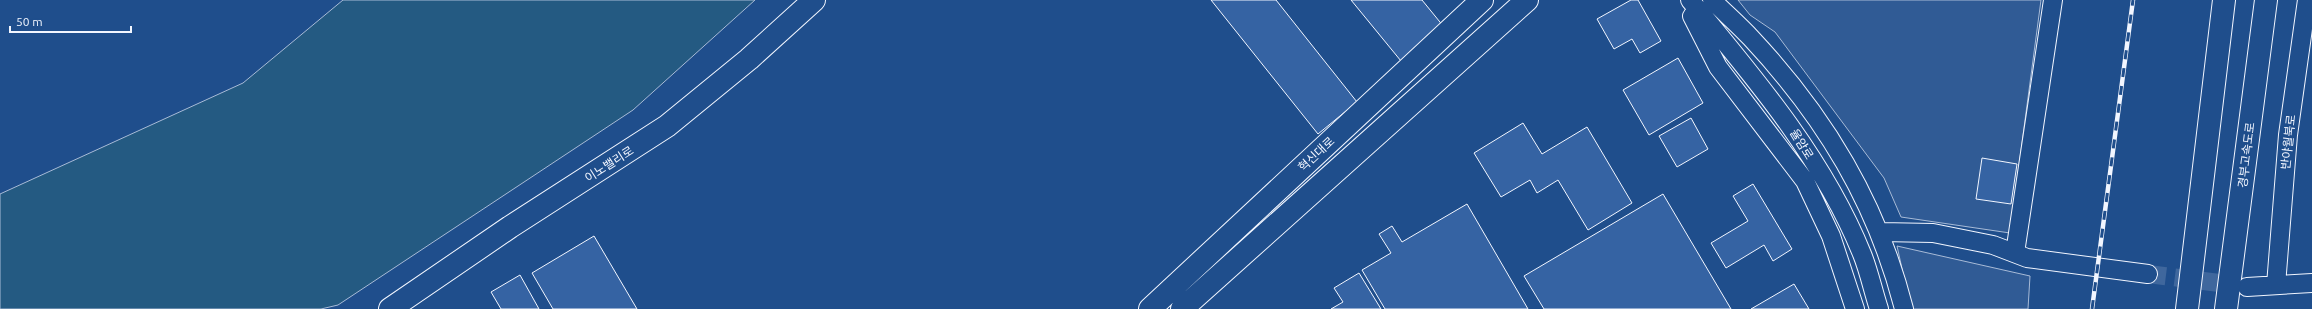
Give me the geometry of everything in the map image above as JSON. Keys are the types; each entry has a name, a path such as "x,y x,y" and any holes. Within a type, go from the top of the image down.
{"main road":[{"name":"이노밸리로","path":"390,309 517,223 667,126 749,59 814,0"},
{"name":"혁신대로","path":"1150,309 1482,0"},
{"path":"1182,309 1527,0"},
{"path":"2187,309 2224,0"},
{"name":"경부고속도로","path":"2226,309 2266,0"}],"street":[{"path":"1683,0 1718,67 1805,181 1831,236 1855,309"},
{"name":"율암로","path":"1690,0 1747,69 1795,132 1834,198 1862,254 1879,309"},
{"path":"1712,0 1751,37 1806,102 1848,165 1881,232 1904,309"},
{"path":"2015,253 2053,0"},
{"name":"반야월북로","path":"2276,285 2288,135 2307,0"},
{"path":"1881,232 1933,233 1993,245 2027,258 2148,274"},
{"path":"2247,287 2312,283"}],"shaded area":[{"path":"343,0 755,0 633,110 338,305 321,309 0,309 0,194 243,83"},
{"path":"1738,0 2041,0 2010,233 1901,217 1884,178 1775,32 1750,15"},
{"path":"1897,246 2030,276 2028,309 1911,309"}],"building":[{"path":"1211,0 1276,0 1357,102 1318,134"},
{"path":"1351,0 1422,0 1444,27 1401,61"},
{"path":"1631,0 1638,0 1661,41 1640,53 1632,39 1614,49 1597,19"},
{"path":"1678,58 1703,103 1649,135 1623,90"},
{"path":"1691,118 1708,149 1677,167 1659,136"},
{"path":"1523,123 1542,154 1587,127 1632,203 1588,230 1558,180 1537,193 1530,180 1501,197 1474,153"},
{"path":"1982,158 2017,164 2011,204 1976,199"},
{"path":"1753,184 1792,249 1773,261 1764,245 1726,268 1711,243 1748,221 1733,196"},
{"path":"1663,194 1731,309 1544,309 1524,276"},
{"path":"1467,204 1528,309 1385,309 1362,270 1391,253 1379,234 1392,226 1402,242"},
{"path":"594,236 637,309 553,309 532,273"},
{"path":"1359,273 1381,309 1331,309 1343,302 1334,288"},
{"path":"520,275 539,309 501,309 491,292"},
{"path":"1794,284 1809,309 1751,309"}],"tunnel":[{"path":"2148,274 2243,286"}],"railway":[{"path":"2092,309 2133,0"}]}
